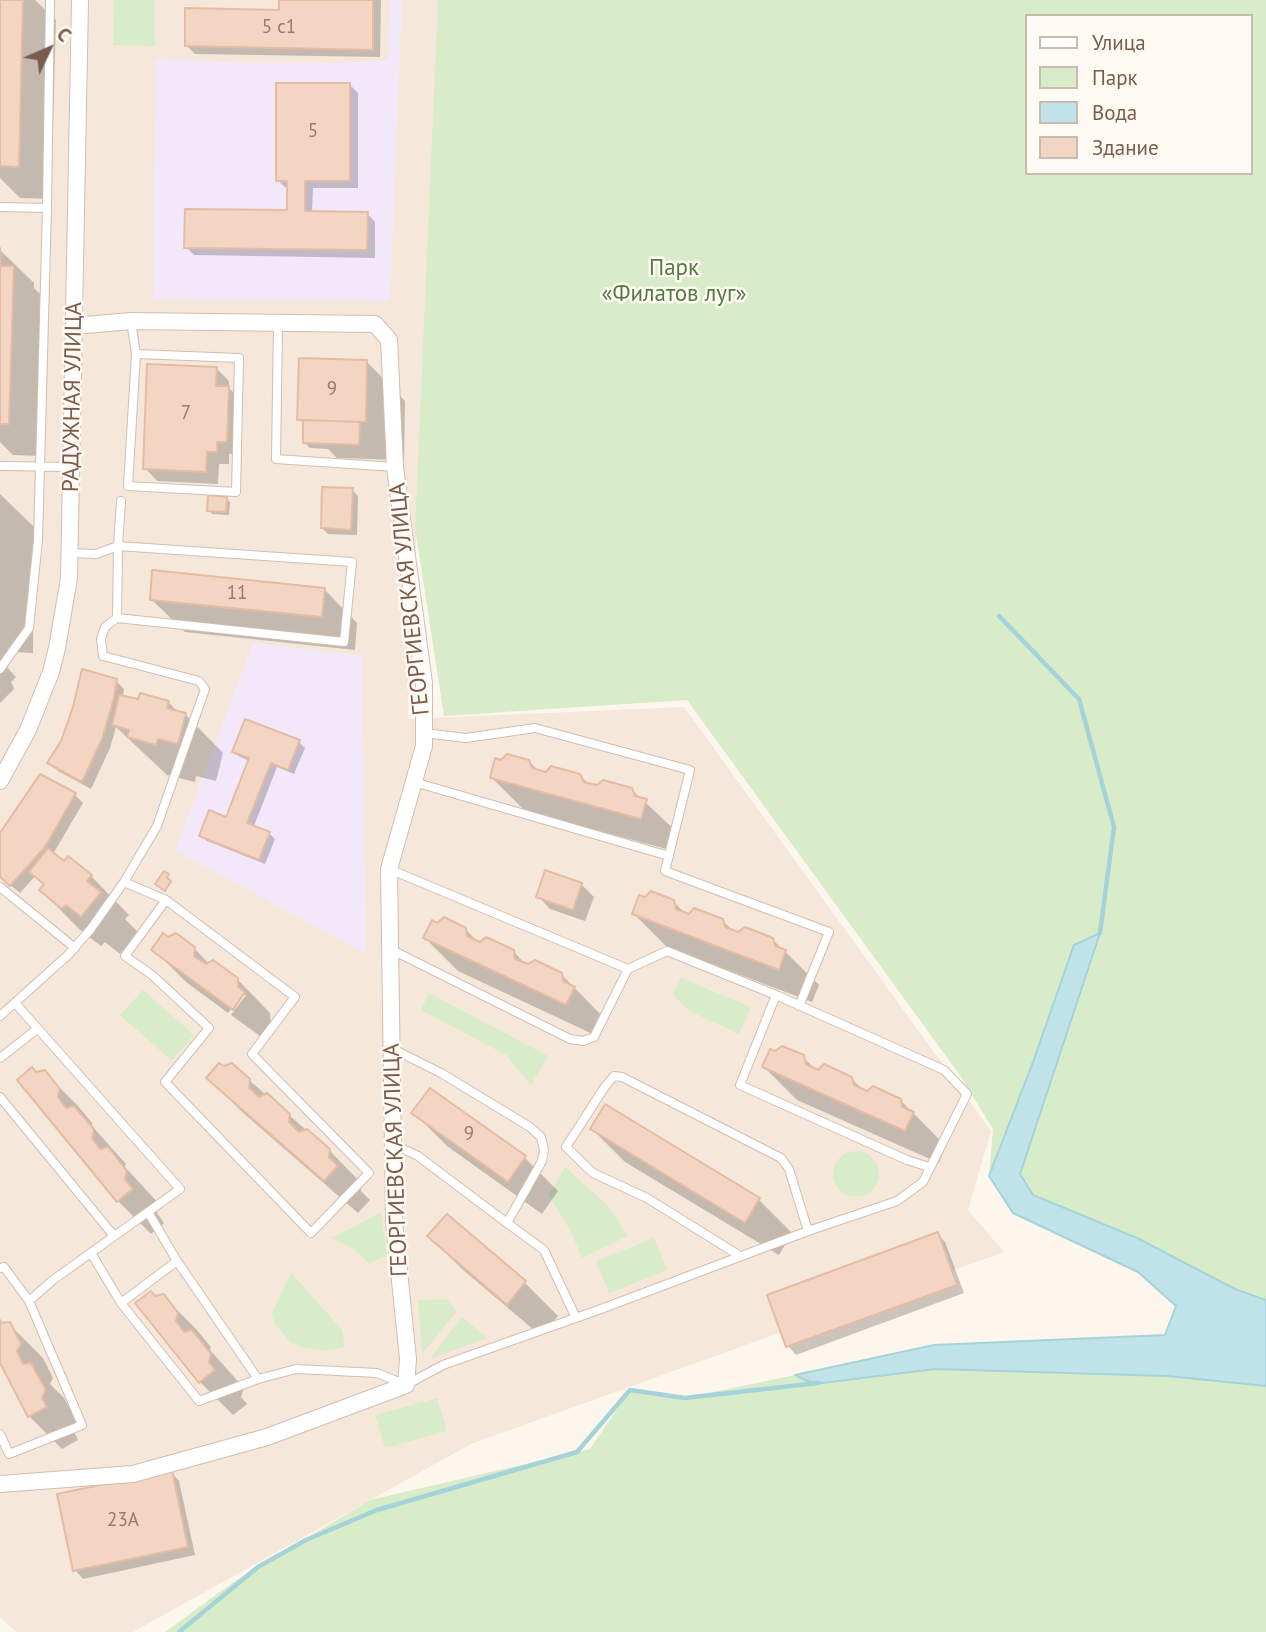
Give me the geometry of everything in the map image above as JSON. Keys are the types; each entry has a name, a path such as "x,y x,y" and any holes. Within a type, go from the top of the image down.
{"street":[{"name":"РАДУЖНАЯ УЛИЦА","path":"0,780 28,730 51,672 66,602 71,553 79,0"},
{"name":"ГЕОРГИЕВСКАЯ УЛИЦА","path":"74,326 131,321 375,324 389,340 395,467 424,683 424,747 389,869 394,1222 408,1359 406,1385"},
{"path":"0,1484 133,1474 267,1437 406,1385"}],"lane":[{"path":"0,669 29,628 38,540 50,0"},
{"path":"0,207 47,208"},
{"path":"131,321 136,354 128,486 236,492 239,358 136,354"},
{"path":"278,323 276,460 395,467"},
{"path":"0,466 72,467"},
{"path":"117,618 121,501"},
{"path":"0,1016 75,948 124,882 158,826 205,688 200,681 103,656 101,639 105,627 117,618 344,642 352,562 118,546 96,554 71,553"},
{"path":"424,733 466,738 535,728 690,770 666,871 829,932 799,1006"},
{"path":"414,782 669,856"},
{"path":"389,869 628,970"},
{"path":"124,882 166,900 295,998 252,1054 369,1173 311,1233 165,1082 209,1028 152,975 125,956 166,900"},
{"path":"0,887 75,948"},
{"path":"91,1253 121,1303 199,1401 258,1379 296,1369 377,1373 406,1385 431,1370 897,1200 923,1182 967,1094 944,1070 776,995 667,951 628,970 594,1037 583,1041 570,1039 390,948"},
{"path":"776,995 740,1085 907,1160 929,1167"},
{"path":"16,1004 180,1189 53,1280 29,1301"},
{"path":"0,1058 37,1029"},
{"path":"391,1048 441,1073 530,1126 541,1137 544,1150 542,1161 507,1223"},
{"path":"740,1256 647,1198 593,1173 566,1147 614,1076 622,1077 781,1158 789,1169 808,1231"},
{"path":"0,1097 114,1236"},
{"path":"393,1144 418,1156 544,1250 576,1318"},
{"path":"148,1212 177,1261 258,1379"},
{"path":"121,1303 177,1261"},
{"path":"0,1268 4,1267 29,1301 82,1425 9,1454 0,1434"}],"shaded area":[{"path":"0,0 441,0 408,719 684,707 991,1131 968,1210 1004,1252 471,1444 133,1632 16,1632 0,1617"},
{"path":"390,0 402,0 390,301 153,299 156,58 239,63 387,60"},
{"path":"253,643 362,656 366,954 175,850"}],"green space":[{"path":"114,0 155,0 155,46 113,45"},
{"name":"Парк «Филатов луг»","path":"438,0 1266,0 1266,1300 1235,1289 1137,1238 1033,1195 1020,1174 1100,933 1033,1062 989,1176 993,1129 959,1074 687,700 444,716 415,528"},
{"path":"681,978 751,1007 739,1034 691,1012 679,1001 673,994"},
{"path":"143,990 194,1035 171,1060 120,1015"},
{"path":"429,993 548,1056 531,1085 506,1055 421,1010"},
{"path":"856,1151 872,1158 879,1174 872,1190 856,1197 840,1190 833,1174 840,1158"},
{"path":"565,1167 608,1206 628,1236 582,1258 571,1232 549,1195"},
{"path":"381,1212 387,1256 369,1263 355,1250 328,1236 334,1237"},
{"path":"654,1238 667,1270 609,1293 596,1261"},
{"path":"291,1273 342,1330 345,1347 325,1351 300,1347 291,1343 274,1323 272,1313"},
{"path":"446,1299 457,1311 422,1354 418,1300"},
{"path":"462,1317 487,1338 430,1359"},
{"path":"935,1369 1167,1376 1266,1386 1266,1632 165,1632 235,1581 370,1500 590,1449 630,1390 685,1398 795,1375 814,1384"},
{"path":"437,1398 447,1431 385,1448 375,1415"}],"water":[{"path":"1100,933 1020,1174 1033,1195 1137,1238 1235,1289 1266,1300 1266,1386 1167,1376 935,1369 814,1384 795,1375 934,1345 1165,1335 1176,1306 1138,1272 1013,1213 989,1176 1074,945"}],"building":[{"path":"0,0 23,0 19,167 0,166"},
{"path":"279,0 373,0 373,50 185,46 185,8 279,10"},
{"path":"276,83 350,83 350,181 305,181 305,211 368,212 367,250 184,248 185,209 287,210 287,181 276,181"},
{"path":"0,248 1,266 14,266 9,424 0,424"},
{"path":"299,358 367,360 366,422 297,420"},
{"path":"147,364 217,367 216,386 229,386 227,442 217,442 217,452 207,452 206,472 143,469"},
{"path":"303,420 360,422 359,445 303,443"},
{"path":"322,487 353,488 351,530 321,528"},
{"path":"208,495 227,497 226,512 207,511"},
{"path":"152,570 325,588 322,617 150,600"},
{"path":"82,669 117,679 102,739 82,782 47,763 61,741"},
{"path":"140,693 169,701 167,708 186,713 178,744 158,739 156,745 127,737 129,730 112,725 119,695 138,699"},
{"path":"245,719 300,740 288,770 271,763 247,823 270,832 259,860 199,836 209,810 226,817 249,758 232,752"},
{"path":"507,754 529,760 532,768 546,772 551,766 580,774 584,782 597,785 603,780 632,788 635,796 647,799 641,819 490,778 495,758 501,760"},
{"path":"40,774 76,793 45,847 10,886 0,877 0,833"},
{"path":"48,848 64,861 68,856 92,875 87,881 101,892 81,917 66,905 62,909 39,890 44,884 29,872"},
{"path":"545,870 582,883 573,910 536,897"},
{"path":"164,871 169,874 167,878 171,881 165,891 155,884"},
{"path":"651,891 674,900 676,909 689,914 694,908 723,919 725,927 738,932 745,927 773,938 775,946 786,950 779,970 632,914 639,895 645,897"},
{"path":"444,917 466,928 467,936 480,942 486,937 514,950 515,959 528,964 535,960 562,973 563,981 575,987 566,1005 423,938 432,920 437,923"},
{"path":"163,933 168,937 176,933 195,947 194,956 206,964 213,960 238,978 238,987 245,992 233,1010 151,950"},
{"path":"782,1046 804,1055 806,1064 818,1070 824,1064 852,1077 854,1085 867,1091 873,1086 901,1099 902,1107 914,1112 905,1131 762,1067 770,1049 775,1051"},
{"path":"219,1063 224,1066 232,1063 250,1079 249,1088 259,1097 267,1093 290,1114 289,1122 299,1132 307,1129 330,1149 329,1157 338,1166 324,1181 206,1078"},
{"path":"32,1067 36,1072 45,1070 60,1089 58,1097 66,1108 74,1106 94,1129 92,1138 100,1149 108,1147 127,1171 125,1179 133,1189 117,1202 17,1080"},
{"path":"430,1088 526,1156 508,1182 411,1113"},
{"path":"605,1104 760,1198 745,1223 590,1129"},
{"path":"447,1214 526,1281 507,1305 427,1236"},
{"path":"938,1232 957,1285 786,1347 767,1295"},
{"path":"151,1291 155,1296 164,1294 178,1313 176,1321 184,1332 192,1330 211,1354 209,1362 215,1370 199,1383 135,1303"},
{"path":"0,1320 1,1323 10,1322 21,1344 17,1351 23,1364 31,1363 46,1390 42,1398 47,1407 28,1417 0,1363"},
{"path":"172,1470 188,1547 73,1571 57,1494"}],"waterway":[{"path":"999,616 1079,699 1114,827 1100,933"},
{"path":"179,1632 258,1567 306,1540 377,1510 577,1452 630,1390 685,1398 818,1383"}]}
